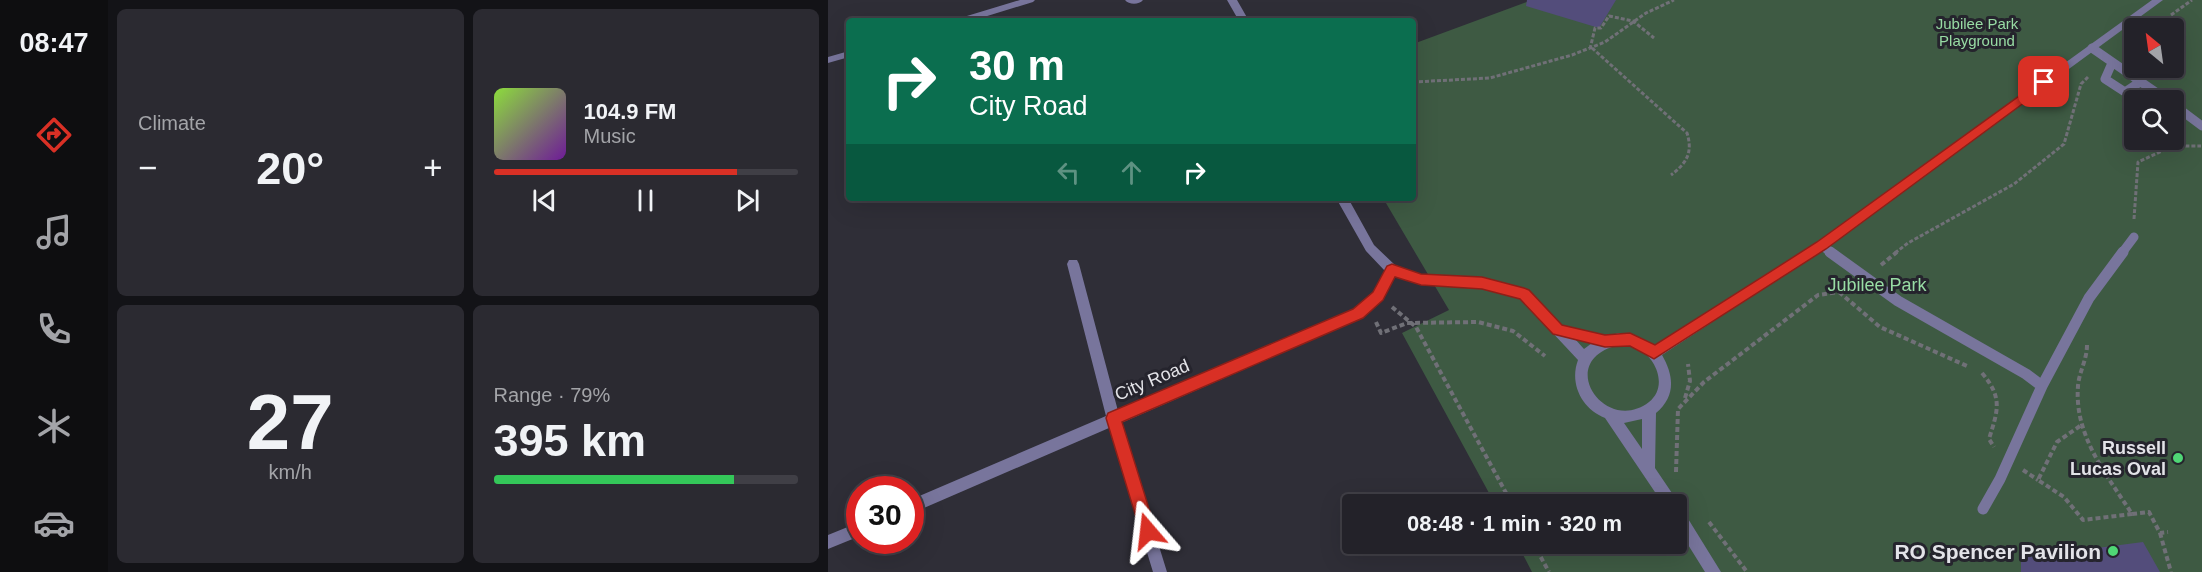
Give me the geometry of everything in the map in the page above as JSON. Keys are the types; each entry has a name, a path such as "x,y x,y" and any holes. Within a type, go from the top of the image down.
{"street":[{"path":"970,18 1030,0"},
{"path":"1130,0 1138,0"},
{"path":"1232,0 1242,18"},
{"path":"1654,353 1821,245 2158,0"},
{"path":"828,60 846,55"},
{"path":"1344,201 1370,248 1392,270 1421,280 1482,283 1524,294 1584,358"},
{"path":"1073,264 1113,418 1160,572"},
{"name":"City Road","path":"924,501 1358,314 1383,300 1392,270"},
{"path":"1558,330 1605,341 1630,339 1644,345 1662,364 1666,384 1662,397 1649,410 1635,416 1610,414"},
{"path":"1605,341 1593,348 1584,358 1580,374 1582,387 1596,406 1610,414 1665,494"},
{"path":"1648,468 1649,410"},
{"path":"1687,530 1714,572"},
{"path":"828,542 846,535"}],"lane":[{"path":"2092,48 2152,90"},
{"path":"2112,63 2105,79 2125,92 2140,82"},
{"path":"2184,112 2202,126"},
{"path":"1983,509 2009,460 2042,386 2086,305 2134,237"},
{"path":"1821,245 1898,301 2026,374 2042,386"}],"path":[{"path":"1416,82 1490,78 1591,48 1619,33 1633,21 1674,0"},
{"path":"1591,48 1595,28 1601,28 1609,16 1633,21 1654,38"},
{"path":"1591,48 1687,133 1690,148 1686,165 1671,175"},
{"path":"2134,237 2134,188 2138,162 2173,146 2202,146"},
{"path":"1839,292 1880,327 1970,367"},
{"path":"1383,300 1393,300"},
{"path":"1383,300 1416,327 1507,494"},
{"path":"1383,300 1373,317 1381,333 1403,323 1465,321 1492,324 1513,331 1545,356"},
{"path":"2086,305 2088,349 2078,385 2080,426 2094,458 2132,514"},
{"path":"1980,372 1992,385 2000,404 1989,439 1996,451 2062,494 2074,505 2083,520 2149,512 2160,533 2171,572"},
{"path":"2038,480 2057,442 2080,426"},
{"path":"2160,533 2168,532"},
{"path":"1539,554 1549,572"}],"green space":[{"name":"Jubilee Park","path":"1532,0 2202,0 2202,572 1532,572 1523,554 1687,554 1687,494 1490,494 1402,333 1449,310 1385,201 1416,201 1416,43"}],"building":[{"path":"1527,0 1616,0 1599,28 1526,6"},
{"name":"RO Spencer Pavilion","path":"2143,542 2160,572 2021,572 2021,558"}],"place":[{"name":"Russell Lucas Oval","path":"2178,458"},
{"name":"RO Spencer Pavilion","path":"2113,551"}],"route":[{"path":"1148,531 1113,418 1358,314 1378,296 1392,270 1421,280 1482,283 1524,294 1558,330 1605,341 1630,339 1644,345 1654,353 1821,245 2044,82"}],"park label":[{"name":"Jubilee Park Playground","path":"1977,32"}]}
